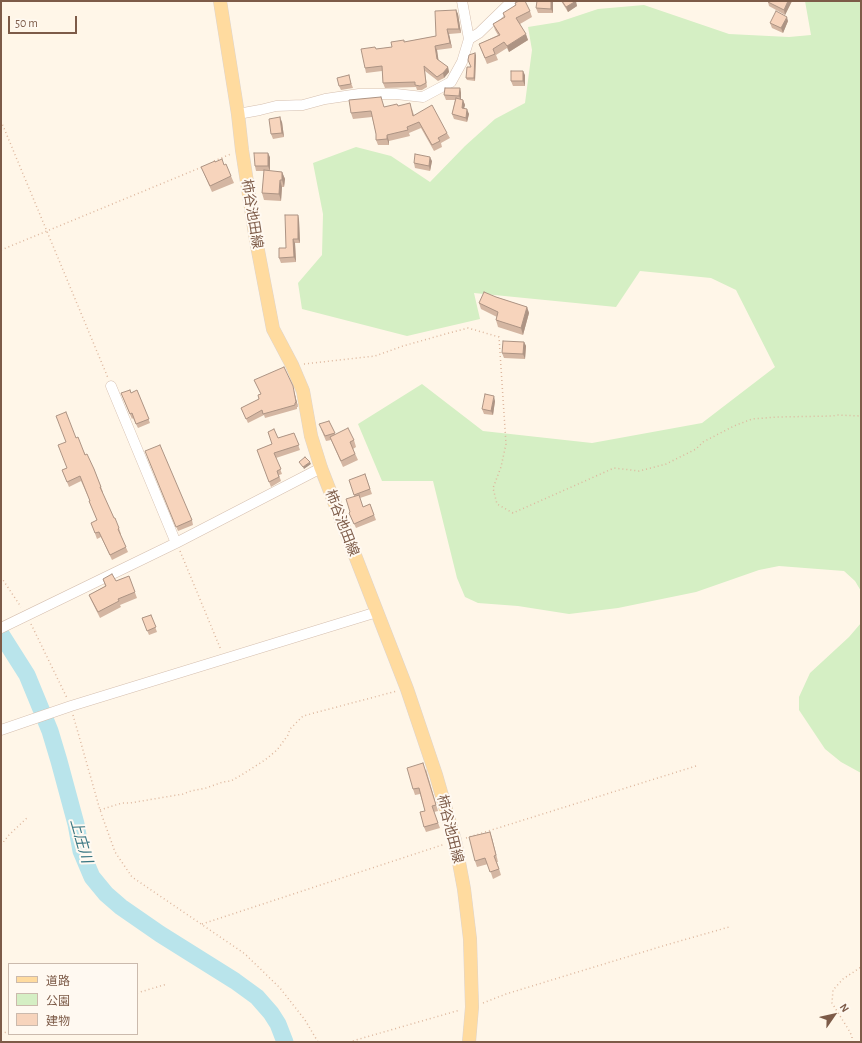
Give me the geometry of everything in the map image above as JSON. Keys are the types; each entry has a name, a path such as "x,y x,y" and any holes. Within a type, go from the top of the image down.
{"main road":[{"name":"柿谷池田線","path":"220,1 256,240 273,328 292,365 303,391 311,436 321,468 407,689 436,775 455,841 464,889 470,939 472,1007 469,1042"}],"street":[{"path":"238,114 276,106 302,105 325,99 359,94 396,94 423,97 451,82 462,62 469,39 462,1"},
{"path":"469,39 480,32 512,1"},
{"path":"111,386 176,543"},
{"path":"1,628 176,543 321,468"},
{"path":"1,730 71,706 225,660 377,612"}],"path":[{"path":"1,121 111,386"},
{"path":"213,162 242,150"},
{"path":"1,250 206,165"},
{"path":"292,365 374,356 468,328 499,337 506,444 501,467 493,488 497,504 513,513 614,468 639,471 666,464 696,449 703,442 734,426 752,419 837,415 861,416"},
{"path":"176,543 225,660"},
{"path":"1,577 28,616 71,706 100,810 114,852 132,877 245,954 280,988 305,1020 318,1042"},
{"path":"100,810 122,803 183,794 231,781 265,760 277,750 288,735 290,729 303,716 407,689"},
{"path":"202,924 455,841 696,766"},
{"path":"1,845 8,835 28,817"},
{"path":"349,1042 472,1007 506,994 729,927"},
{"path":"852,1042 850,1032 832,1003 833,990 843,979 861,968"},
{"path":"138,992 167,984"}],"green space":[{"path":"805,1 861,1 861,591 855,581 844,571 779,566 759,570 696,592 618,608 569,614 518,606 478,603 465,597 457,578 433,481 382,481 358,424 422,384 483,431 592,443 702,423 775,367 736,290 711,278 640,271 616,307 474,293 480,319 407,336 302,309 298,283 322,255 323,214 313,163 356,147 391,156 430,182 465,146 495,119 525,103 532,50 528,27 559,22 598,9 644,5 729,34 789,37 811,35"},
{"path":"861,623 861,773 841,762 825,749 799,710 799,697 810,673 849,637"}],"building":[{"path":"525,1 530,11 516,18 526,34 507,46 504,42 493,49 495,54 485,58 479,44 500,35 493,24 505,17 503,13 516,5 515,3"},
{"path":"537,1 551,1 551,9 536,8"},
{"path":"562,1 576,1 566,7"},
{"path":"768,1 788,1 784,10"},
{"path":"456,10 459,29 447,29 450,43 435,46 437,59 448,67 437,77 424,66 426,83 420,86 415,85 415,82 383,83 382,66 365,68 361,49 392,47 391,42 404,40 404,42 436,36 435,11"},
{"path":"776,11 787,17 781,28 770,23"},
{"path":"475,53 474,78 466,78 467,67 471,67 468,60 469,55"},
{"path":"511,71 523,71 523,81 511,81"},
{"path":"349,75 351,84 339,86 337,78"},
{"path":"445,88 460,88 459,96 444,95"},
{"path":"381,97 384,107 410,103 413,116 432,105 447,133 438,138 440,141 432,145 419,122 407,127 408,130 387,135 387,139 376,140 371,111 351,113 349,100"},
{"path":"456,98 463,100 462,108 467,109 466,118 452,114"},
{"path":"280,117 282,133 271,134 269,119"},
{"path":"254,153 268,153 268,166 255,166"},
{"path":"415,154 430,157 429,166 414,163"},
{"path":"222,159 231,176 210,186 201,167"},
{"path":"264,170 282,172 279,194 262,193"},
{"path":"285,215 298,215 298,239 293,239 294,257 279,258 279,248 286,248"},
{"path":"484,292 527,307 521,328 496,320 498,312 479,303"},
{"path":"503,341 524,342 523,354 502,353"},
{"path":"284,367 293,386 296,402 295,405 263,414 262,410 246,419 241,408 259,399 258,395 261,394 254,380"},
{"path":"130,390 131,393 137,390 149,419 136,424 121,393"},
{"path":"485,394 494,396 491,411 482,409"},
{"path":"66,412 76,438 78,437 85,455 87,454 94,469 100,487 115,518 126,547 110,555 99,532 95,533 91,523 97,520 80,476 67,482 62,470 67,468 58,445 66,442 56,416"},
{"path":"329,421 335,433 325,436 319,424"},
{"path":"348,428 354,440 350,442 355,454 341,461 330,437"},
{"path":"274,429 278,438 294,433 299,445 274,453 281,469 277,471 279,477 269,482 257,450 272,444 268,432"},
{"path":"160,445 192,520 176,527 145,451"},
{"path":"305,457 310,462 303,467 299,462"},
{"path":"365,474 370,489 354,495 349,480"},
{"path":"359,495 363,507 370,504 374,515 354,524 349,513 346,499"},
{"path":"112,574 116,581 129,576 135,592 118,599 119,601 98,612 89,595 106,586 103,579"},
{"path":"151,615 156,627 147,631 142,618"},
{"path":"423,763 436,805 432,806 438,823 424,827 420,812 425,811 419,788 413,789 407,768"},
{"path":"490,832 496,855 494,856 499,869 490,872 485,858 475,861 469,837"}],"waterway":[{"name":"上庄川","path":"1,634 27,675 50,731 76,824 81,851 92,877 106,894 121,907 160,934 235,981 257,997 271,1013 278,1024 285,1042"}]}
